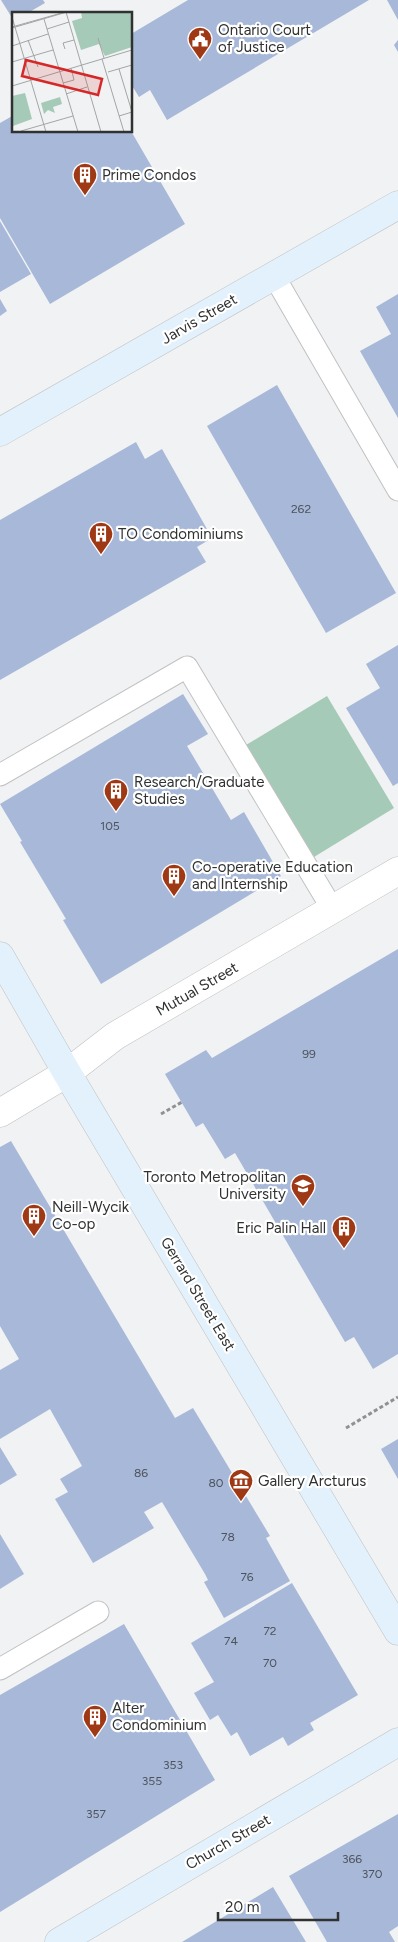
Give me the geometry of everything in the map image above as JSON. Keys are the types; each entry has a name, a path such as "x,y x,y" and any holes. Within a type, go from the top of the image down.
{"main road":[{"name":"Jarvis Street","path":"0,432 398,204"},
{"name":"Gerrard Street East","path":"0,956 66,1073 398,1631"},
{"name":"Church Street","path":"59,1942 398,1742"}],"street":[{"name":"Mutual Street","path":"0,1112 66,1073 115,1036 398,871"}],"lane":[{"path":"274,276 398,490"},
{"path":"0,775 187,667 333,910"},
{"path":"0,1669 98,1612"}],"path":[{"path":"161,1114 182,1102"},
{"path":"346,1428 398,1397"}],"green space":[{"path":"327,696 394,808 314,857 246,745"}],"building":[{"path":"1,0 43,0 45,3 29,12 12,12 12,18"},
{"name":"Ontario Court of Justice","path":"188,0 369,0 167,120 150,90 139,97 132,86 132,33"},
{"path":"387,0 398,0 398,20"},
{"path":"398,40 398,52 394,45"},
{"name":"Prime Condos","path":"12,116 12,132 132,132 185,224 50,304 0,218 0,123"},
{"path":"0,221 31,274 0,292"},
{"path":"398,294 398,418 360,351 391,334 376,307"},
{"path":"0,299 7,311 0,316"},
{"path":"277,385 396,593 326,633 207,426"},
{"name":"TO Condominiums","path":"136,442 145,459 162,449 212,538 197,547 206,562 0,680 0,520"},
{"path":"398,645 398,783 393,786 346,708 380,688 366,664"},
{"name":"Research/Graduate Studies","path":"183,694 208,734 187,746 231,820 244,812 281,876 101,984 63,920 66,919 20,842 22,841 0,804"},
{"path":"398,949 398,1354 373,1369 354,1337 345,1342 235,1153 225,1159 203,1123 196,1127 165,1074 206,1050 212,1058"},
{"path":"11,1141 175,1418 193,1408 270,1536 266,1538 290,1581 224,1618 204,1582 208,1580 205,1574 162,1502 144,1512 154,1528 93,1563 55,1499 68,1492 60,1479 82,1466 50,1409 0,1439 0,1370 19,1359 0,1326 0,1147"},
{"path":"398,1439 398,1479 381,1449"},
{"path":"0,1447 17,1475 0,1485"},
{"path":"0,1534 24,1574 0,1589"},
{"path":"292,1583 358,1695 310,1723 314,1730 288,1746 283,1737 250,1756 237,1732 231,1736 218,1715 210,1720 194,1693 214,1682 191,1643"},
{"name":"Alter Condominium","path":"124,1624 215,1780 0,1912 0,1695"},
{"path":"398,1814 398,1926 389,1932 395,1942 327,1942 289,1876"},
{"path":"273,1887 306,1942 182,1942"}],"place":[{"name":"Ontario Court of Justice","path":"200,60"},
{"name":"Prime Condos","path":"85,196"},
{"name":"TO Condominiums","path":"101,555"},
{"name":"Research/Graduate Studies","path":"116,812"},
{"name":"Co-operative Education and Internship","path":"174,897"},
{"name":"Toronto Metropolitan University","path":"303,1207"},
{"name":"Neill-Wycik Co-op","path":"34,1237"},
{"name":"Eric Palin Hall","path":"344,1249"},
{"name":"Gallery Arcturus","path":"241,1502"},
{"name":"Alter Condominium","path":"95,1738"}]}
